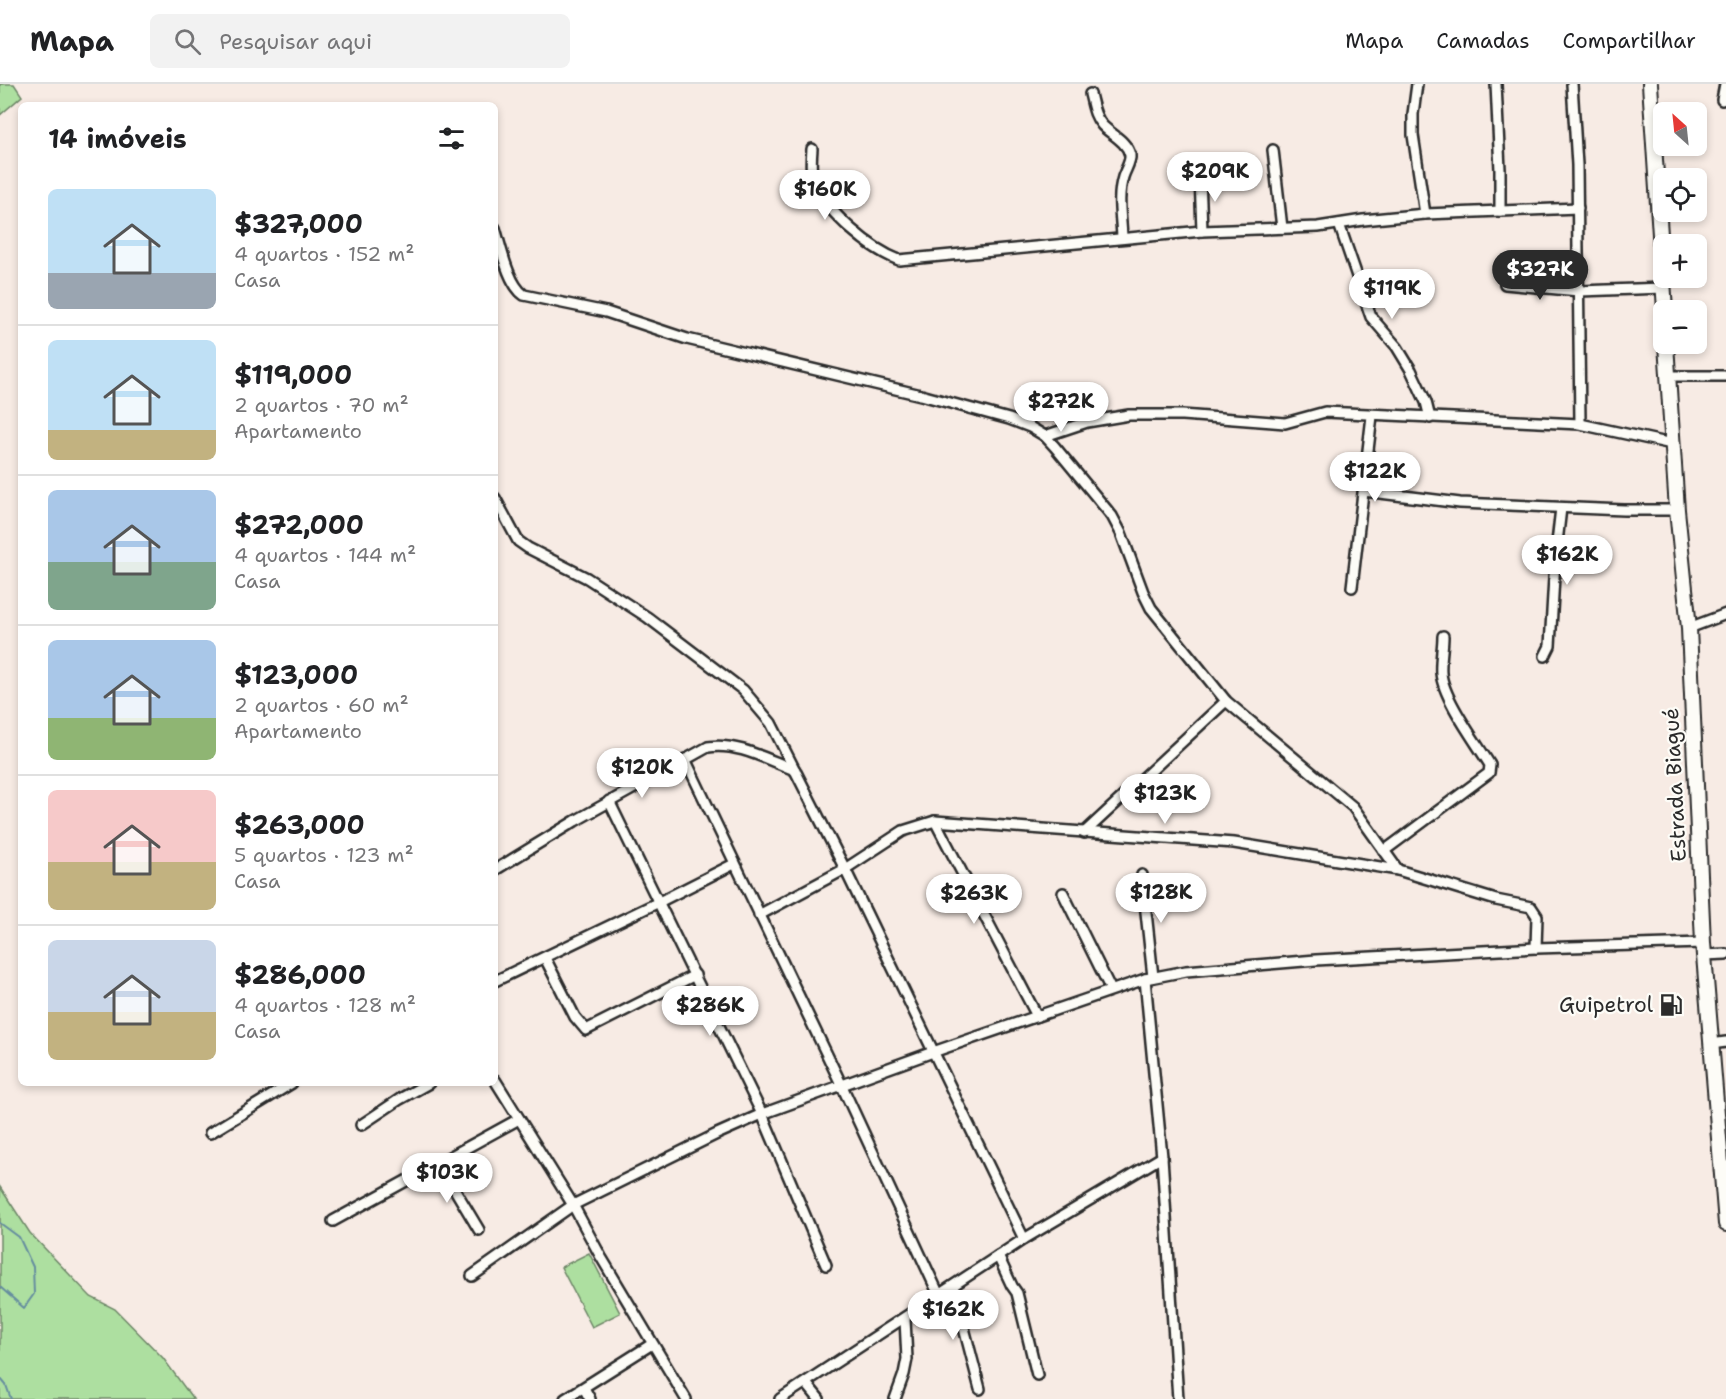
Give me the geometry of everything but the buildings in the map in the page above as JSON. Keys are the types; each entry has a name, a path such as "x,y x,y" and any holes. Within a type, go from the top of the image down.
{"main road":[{"path":"1650,84 1660,234"},
{"path":"1664,288 1665,300"},
{"name":"Estrada Biagué","path":"1666,354 1677,510 1689,627 1704,949 1726,1224"}],"street":[{"path":"1417,84 1413,135 1425,214"},
{"path":"1496,84 1500,211"},
{"path":"1572,84 1578,208 1580,424"},
{"path":"1722,100 1725,84"},
{"path":"1090,94 1095,116 1126,146 1130,153 1119,196 1122,237"},
{"path":"812,149 811,171 816,186 826,201 844,222 873,246 899,260 1122,237 1339,224 1425,214 1578,208"},
{"path":"1273,150 1282,228"},
{"path":"1200,176 1202,231"},
{"path":"1339,224 1371,317 1397,347 1426,402 1430,418"},
{"path":"498,237 517,290 524,295 606,312 687,339 921,395 1009,419 1045,436 1112,516 1151,608 1226,702 1341,796 1361,817 1398,870"},
{"path":"1505,284 1579,291 1664,288"},
{"path":"1667,376 1726,376"},
{"path":"1045,436 1087,422 1129,415 1227,417 1276,423 1293,422 1311,414 1325,412 1580,424 1672,444"},
{"path":"1352,587 1372,416"},
{"path":"1364,490 1460,503 1677,510"},
{"path":"498,503 519,541 528,548 587,578 636,609 743,690 771,723 845,869 1024,1239"},
{"path":"1545,656 1550,646 1555,560 1561,508"},
{"path":"1689,627 1726,614"},
{"path":"1384,850 1489,772 1490,765 1450,698 1443,681 1441,672 1443,636"},
{"path":"1084,833 1226,702"},
{"path":"498,868 609,801 708,747 723,745 795,770"},
{"path":"685,759 842,1086 939,1295"},
{"path":"609,801 762,1114 826,1265"},
{"path":"759,915 845,869 903,831 935,821 1234,843 1398,870 1496,900 1531,908 1537,916 1536,948"},
{"path":"935,821 1037,1016"},
{"path":"498,980 734,864"},
{"path":"1142,875 1178,1399"},
{"path":"1063,892 1111,990"},
{"path":"472,1276 573,1205 678,1152 762,1114 1149,978 1216,968 1316,960 1536,948 1704,949 1726,954"},
{"path":"545,958 575,1017 586,1030 696,975"},
{"path":"1711,1044 1726,1042"},
{"path":"498,1085 573,1205 601,1257 686,1399"},
{"path":"210,1133 287,1086"},
{"path":"361,1125 424,1086"},
{"path":"333,1221 519,1119"},
{"path":"780,1399 1024,1239 1162,1157"},
{"path":"439,1163 479,1230"},
{"path":"998,1256 1017,1293 1037,1375"},
{"path":"953,1286 980,1389"},
{"path":"895,1399 907,1359 905,1319"},
{"path":"565,1399 652,1344"},
{"path":"806,1383 819,1399"},
{"path":"584,1388 590,1399"}],"green space":[{"path":"0,84 14,84 22,96 0,115"},
{"path":"0,1187 30,1233 91,1297 115,1309 163,1358 193,1399 0,1399"},
{"path":"589,1253 620,1313 592,1327 561,1267"}],"waterway":[{"path":"0,1223 19,1237 33,1267 34,1294 24,1308 0,1287"},
{"path":"0,1378 6,1385 11,1399"}],"place":[{"name":"Guipetrol","path":"1671,1005"}]}
